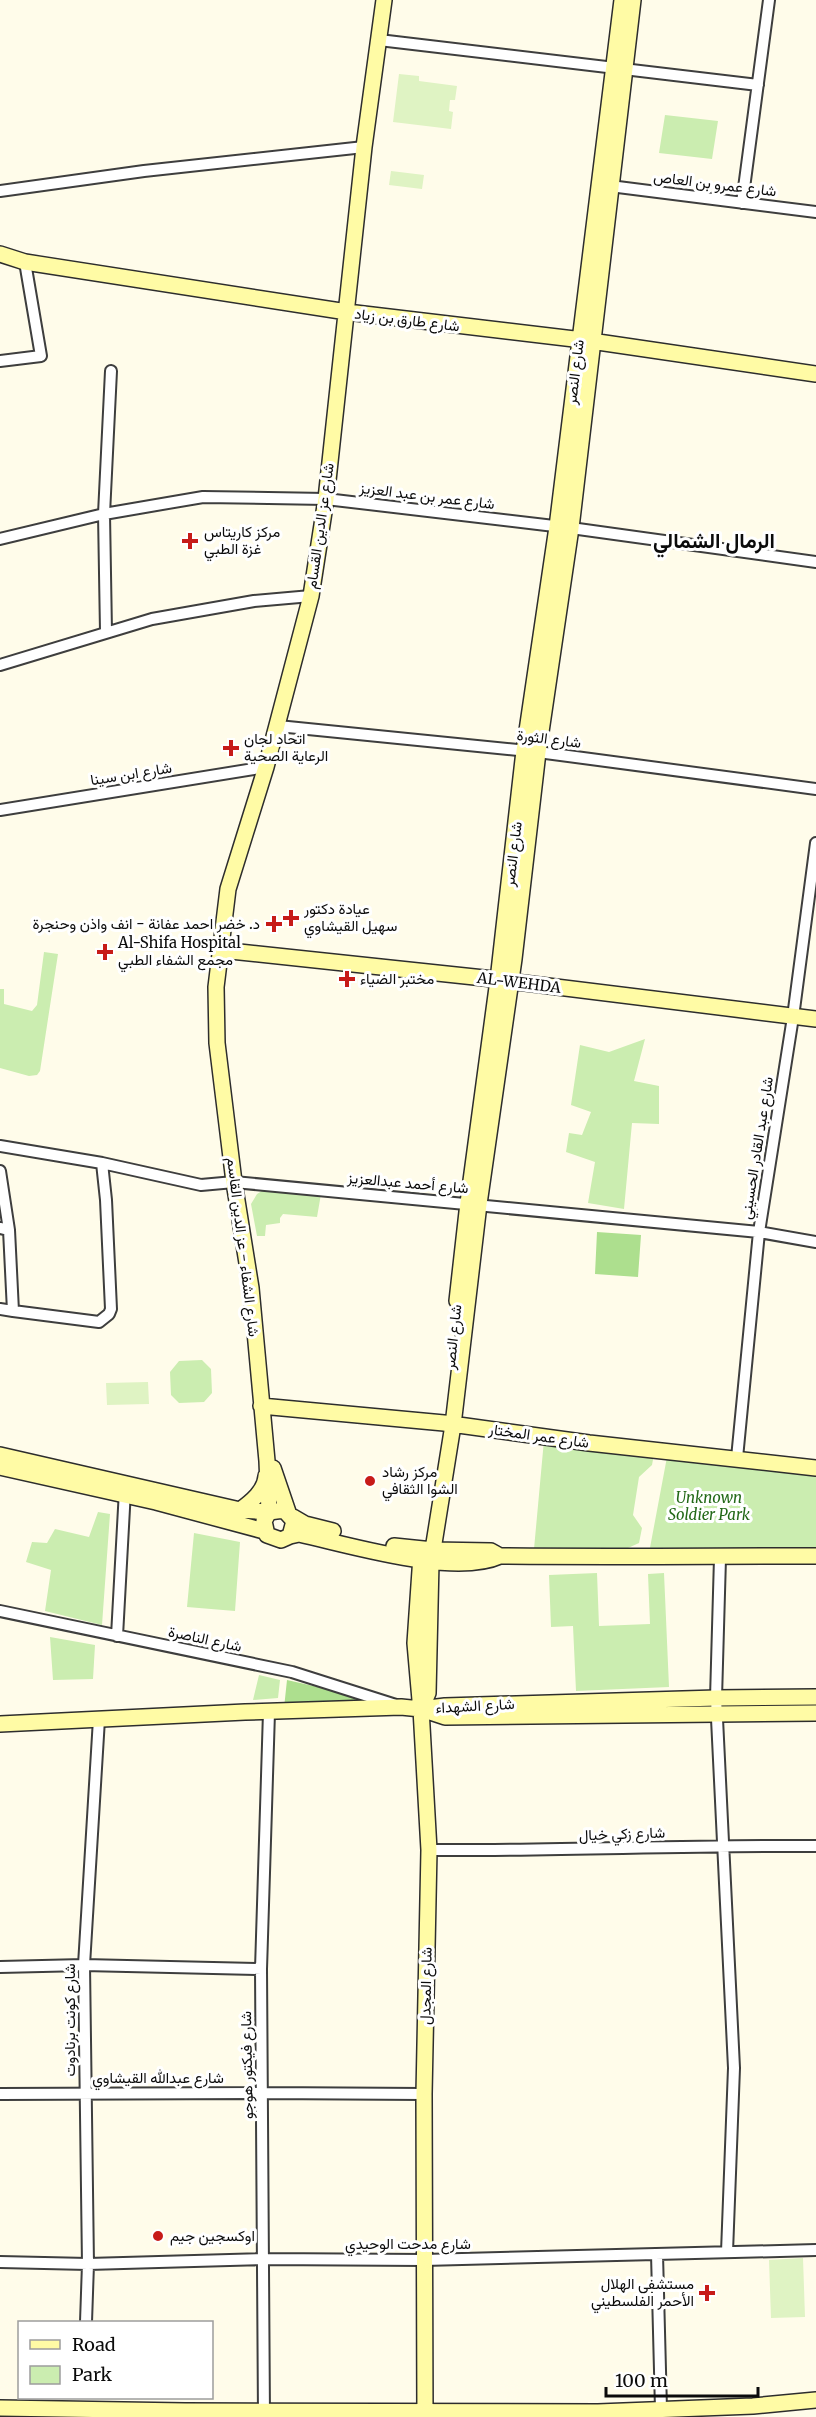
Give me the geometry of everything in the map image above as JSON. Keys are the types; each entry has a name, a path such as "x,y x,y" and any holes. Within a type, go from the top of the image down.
{"main road":[{"name":"شارع عز الدين القسام","path":"217,1043 216,987 228,889 278,726 311,596 326,499 364,147 384,0"},
{"name":"شارع النصر","path":"585,340 610,186 622,0"},
{"name":"شارع النصر","path":"427,1555 449,1424 473,1203 504,981 531,752 564,527 619,68 633,0"},
{"name":"شارع طارق بن زياد","path":"0,254 25,262 347,312 585,340 816,374"},
{"name":"AL-WEHDA","path":"221,950 504,981 816,1019"},
{"name":"شارع الشفاء - عز الدين القاسم","path":"217,1043 234,1182 251,1288 267,1456"},
{"name":"شارع عمر المختار","path":"261,1406 449,1424 589,1443 816,1468"},
{"path":"0,1455 264,1531 276,1540 299,1534 427,1555 487,1562 500,1556 618,1558 644,1555 720,1558 816,1556"},
{"path":"240,1510 265,1484 267,1456"},
{"path":"264,1531 264,1521 269,1512 267,1456"},
{"path":"267,1456 295,1526 290,1536"},
{"path":"0,1467 240,1510 269,1512 279,1509 305,1524 427,1555"},
{"name":"شارع المجدل","path":"425,2414 424,2094 429,1850 421,1709 428,1693 427,1555"},
{"name":"شارع الشهداء","path":"401,1707 421,1709 445,1717 717,1705 816,1697"},
{"name":"شارع الشهداء","path":"717,1705 816,1713"},
{"path":"0,1724 401,1707"},
{"path":"0,2408 83,2403 185,2414 425,2414 598,2412 753,2406 816,2400"}],"street":[{"path":"742,203 769,0"},
{"path":"379,40 758,85"},
{"path":"0,191 144,171 364,147"},
{"name":"شارع عمرو بن العاص","path":"610,186 816,212"},
{"path":"0,361 41,356 25,262"},
{"path":"106,633 104,514 111,371"},
{"name":"شارع عمر بن عبد العزيز","path":"0,539 104,514 203,497 326,499 564,527 816,562"},
{"path":"0,665 152,619 243,603 311,596"},
{"name":"شارع الثورة","path":"278,726 531,752 816,789"},
{"name":"شارع ابن سينا","path":"0,810 266,767"},
{"name":"شارع عبد القادر الحسيني","path":"737,1458 759,1232 793,1017 816,843"},
{"name":"شارع أحمد عبدالعزيز","path":"0,1146 102,1163 201,1185 234,1182 473,1203 759,1232 816,1242"},
{"path":"0,1309 99,1322 109,1314 111,1309 107,1222 102,1163"},
{"path":"0,1172 13,1311"},
{"path":"117,1636 125,1490"},
{"path":"720,1558 717,1705 734,2068 727,2252"},
{"name":"شارع الناصرة","path":"0,1611 292,1672 401,1707"},
{"name":"شارع فيكتور هوجو","path":"264,2414 261,1969 269,1712"},
{"name":"شارع كونت برنادوت","path":"86,2321 88,2264 84,1965 99,1719"},
{"name":"شارع زكي خيال","path":"429,1850 567,1851 722,1845 816,1846"},
{"path":"0,1967 84,1965 261,1969"},
{"name":"شارع عبدالله القيشاوي","path":"0,2094 424,2094"},
{"name":"شارع مدحت الوحيدي","path":"0,2262 88,2264 263,2259 424,2260 816,2250"},
{"path":"657,2254 661,2409"}],"green space":[{"path":"399,74 419,76 419,81 457,86 455,100 450,100 449,111 453,112 451,129 393,122"},
{"path":"665,115 718,121 712,159 659,153"},
{"path":"391,171 424,175 422,189 389,185"},
{"path":"44,952 58,954 40,1071 37,1075 29,1076 0,1068 0,989 4,989 4,1004 32,1011 37,1005"},
{"path":"645,1039 634,1081 659,1086 659,1124 632,1123 624,1209 588,1203 595,1162 566,1152 569,1133 582,1135 591,1112 571,1105 580,1045 609,1052"},
{"path":"265,1189 321,1194 317,1217 283,1214 280,1223 266,1225 265,1236 257,1236 251,1204 257,1194"},
{"path":"597,1232 641,1235 638,1277 595,1274"},
{"path":"202,1360 211,1369 212,1393 204,1402 179,1403 171,1395 170,1372 179,1361"},
{"path":"148,1382 149,1404 107,1405 106,1383"},
{"path":"544,1440 654,1454 652,1465 639,1477 633,1515 642,1528 639,1543 628,1548 534,1549"},
{"name":"Unknown Soldier Park","path":"667,1457 816,1474 816,1550 649,1553"},
{"path":"98,1512 110,1514 102,1625 45,1611 51,1570 26,1562 32,1542 47,1543 55,1529 89,1537"},
{"path":"194,1533 240,1542 235,1611 187,1607"},
{"path":"597,1573 599,1626 650,1624 648,1574 664,1573 669,1687 576,1691 573,1626 551,1627 549,1575"},
{"path":"50,1637 95,1645 93,1679 53,1680"},
{"path":"259,1675 280,1680 278,1698 253,1700"},
{"path":"287,1680 375,1700 284,1708"},
{"path":"803,2258 805,2317 771,2318 769,2260"}],"place":[{"name":"مركز كاريتاس غزة الطبي","path":"190,541"},
{"name":"اتحاد لجان الرعاية الصحية","path":"231,748"},
{"name":"عيادة دكتور سهيل القيشاوي","path":"291,918"},
{"name":"د. خضر احمد عفانة - انف واذن وحنجرة","path":"274,924"},
{"name":"Al-Shifa Hospital مجمع الشفاء الطبي","path":"105,952"},
{"name":"مختبر الضياء","path":"347,979"},
{"name":"مركز رشاد الشوا الثقافي","path":"370,1481"},
{"name":"اوكسجين جيم","path":"158,2236"},
{"name":"مستشفى الهلال الأحمر الفلسطيني","path":"707,2293"}],"district":[{"name":"الرمال الشمالي","path":"714,541"}]}
